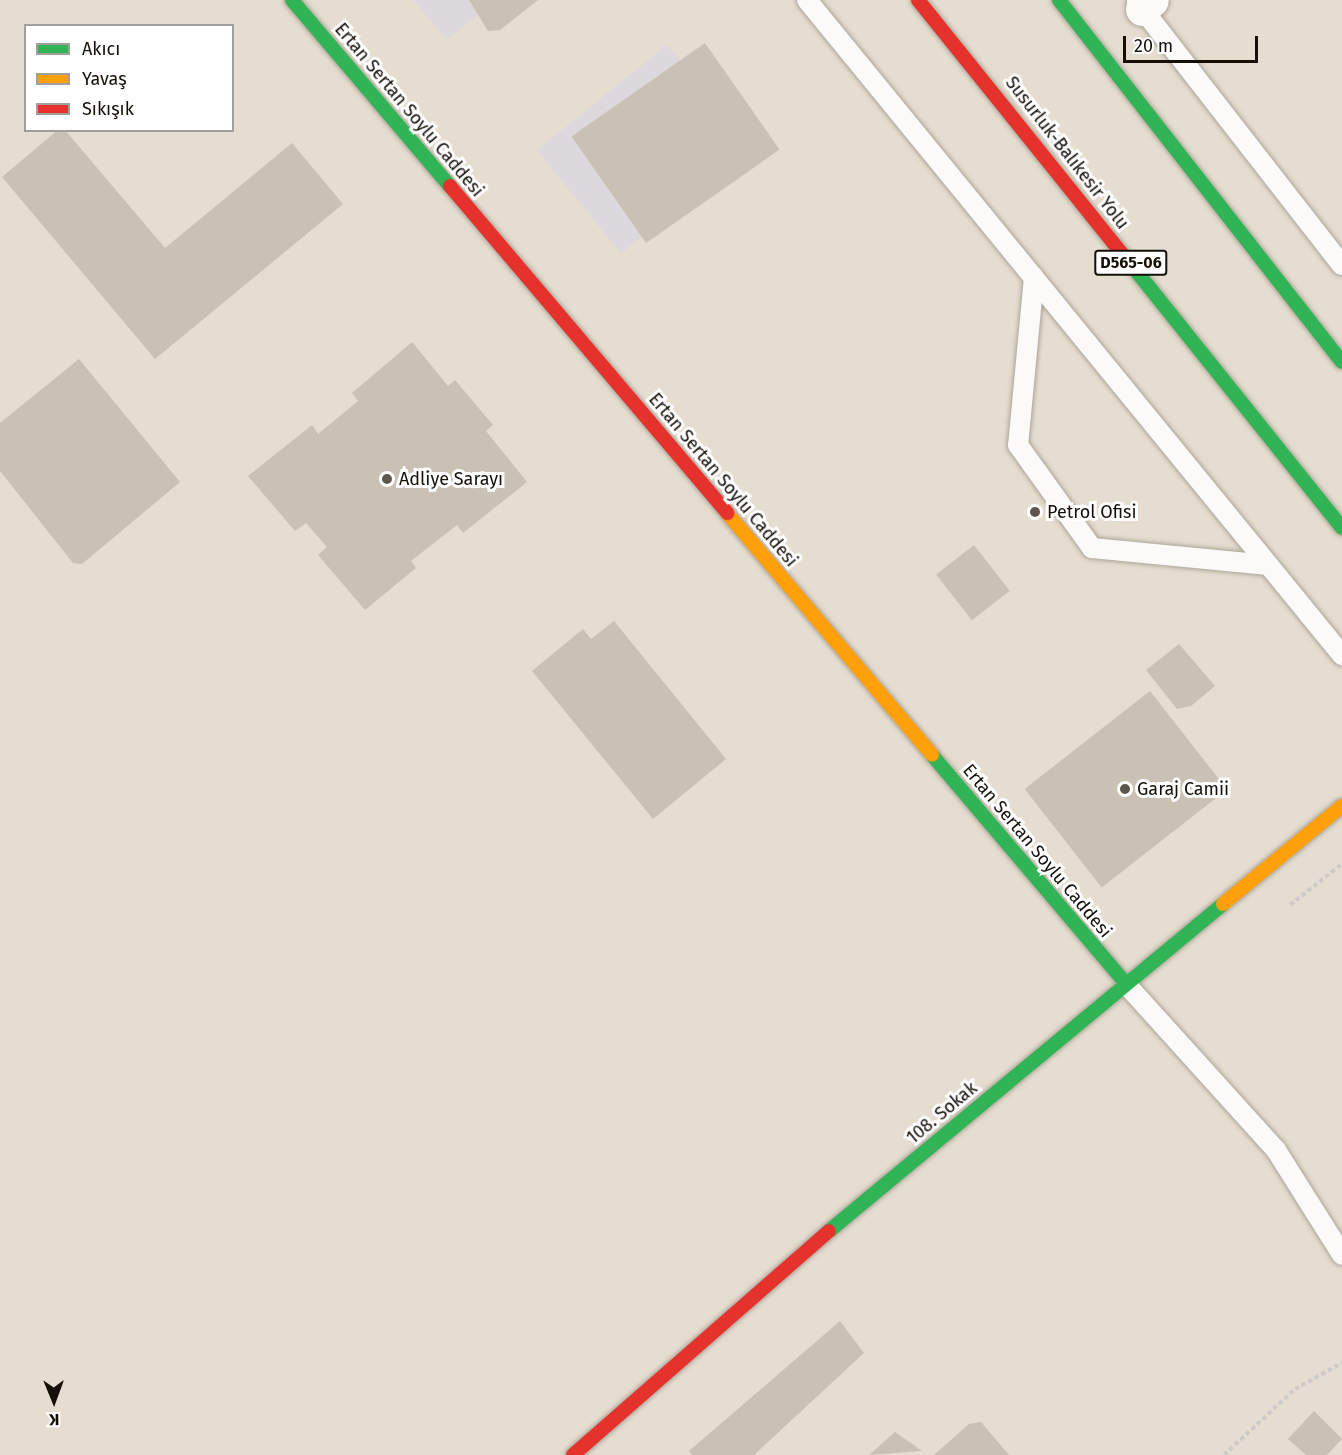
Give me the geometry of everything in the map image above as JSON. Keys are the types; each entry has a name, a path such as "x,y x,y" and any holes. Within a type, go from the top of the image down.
{"main road":[{"name":"Ertan Sertan Soylu Caddesi","path":"292,0 1126,984"},
{"name":"Susurluk-Balıkesir Yolu","path":"918,0 1342,528"},
{"path":"1059,0 1342,362"},
{"name":"108. Sokak","path":"573,1455 847,1215 1342,806"}],"lane":[{"path":"807,0 1342,655"},
{"path":"1143,3 1342,265"},
{"path":"1034,277 1018,445 1092,548 1268,565"},
{"path":"1126,984 1276,1150 1342,1255"}],"path":[{"path":"1224,1455 1295,1389 1342,1363"}],"shaded area":[{"path":"413,0 497,0 447,40"},
{"path":"667,45 751,148 621,253 537,150"}],"building":[{"path":"469,0 538,0 500,30 488,31"},
{"path":"705,43 780,149 646,243 571,136"},
{"path":"56,132 67,132 165,248 292,143 343,204 155,359 2,177"},
{"name":"Adliye Sarayı","path":"412,342 448,386 455,380 493,425 486,431 527,482 463,533 457,525 411,561 416,568 365,610 318,555 327,547 306,523 295,531 248,476 312,425 318,434 358,401 352,393"},
{"path":"79,359 180,482 82,564 73,563 0,471 0,423"},
{"path":"974,545 1010,591 972,620 936,575"},
{"path":"614,621 726,759 653,819 532,671 583,629 591,639"},
{"path":"1179,644 1215,686 1191,706 1177,709 1146,670"},
{"name":"Garaj Camii","path":"1150,691 1227,790 1102,887 1025,789"},
{"path":"840,1321 864,1353 754,1455 692,1455 689,1451"},
{"path":"1314,1411 1342,1439 1327,1455 1306,1455 1288,1439"},
{"path":"981,1422 1009,1455 934,1455 969,1424"},
{"path":"895,1432 922,1451 869,1455"}],"traffic: fast":[{"path":"292,0 450,186"},
{"path":"1059,0 1342,362"},
{"path":"1125,257 1342,528"},
{"path":"932,755 1126,984"},
{"path":"829,1231 1223,904"}],"traffic: slow":[{"path":"727,513 932,755"},
{"path":"1223,904 1342,806"}],"traffic: jam":[{"path":"918,0 1125,257"},
{"path":"450,186 727,513"},
{"path":"573,1455 829,1231"}],"place":[{"name":"Adliye Sarayı","path":"387,479"},
{"name":"Petrol Ofisi","path":"1035,512"},
{"name":"Garaj Camii","path":"1125,789"}]}
